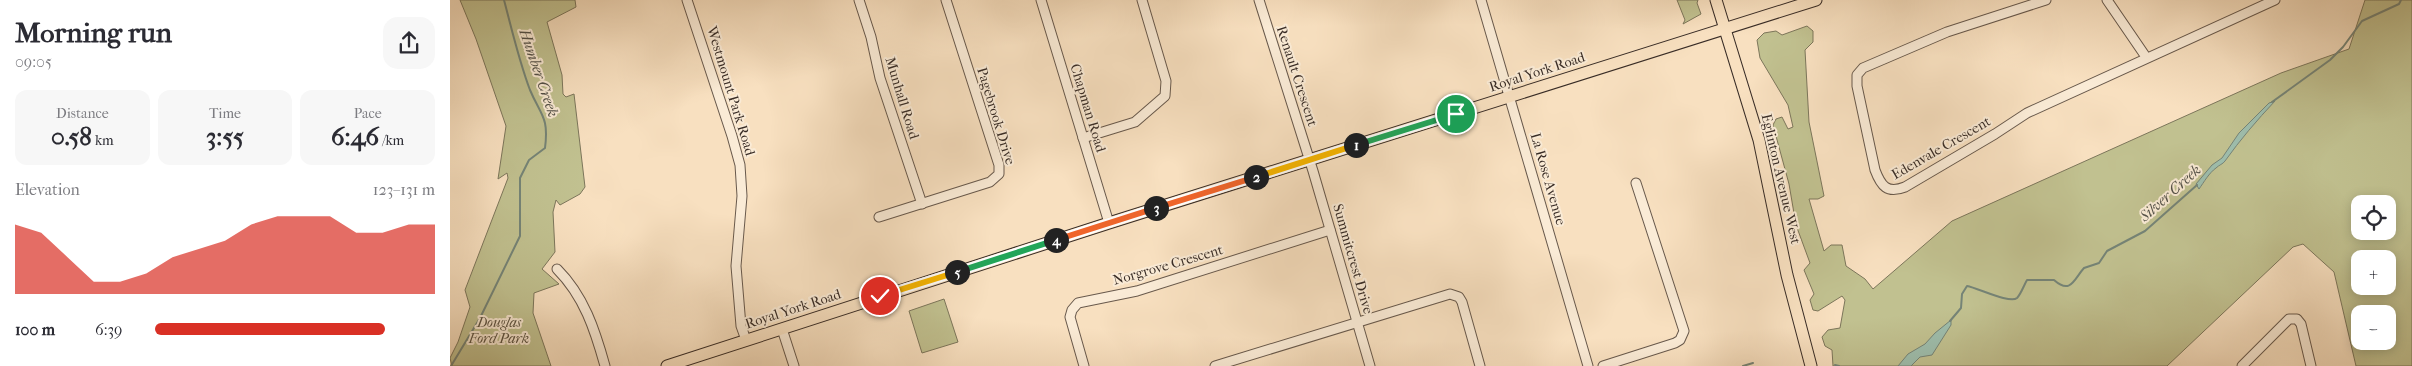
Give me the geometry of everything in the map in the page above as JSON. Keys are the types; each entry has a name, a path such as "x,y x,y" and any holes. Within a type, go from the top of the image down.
{"main road":[{"name":"Eglinton Avenue West","path":"1716,0 1759,140 1787,275 1811,366"},
{"name":"Royal York Road","path":"667,366 1109,223 1816,0"}],"street":[{"name":"Westmount Park Road","path":"687,0 740,165 742,196 736,266 741,326 746,340"},
{"name":"Munhall Road","path":"859,0 871,37 880,78 922,204"},
{"name":"Pagebrook Drive","path":"879,217 990,182 999,174 999,165 946,0"},
{"name":"Chapman Road","path":"1041,0 1109,223"},
{"path":"1083,138 1135,122 1165,96 1166,81 1142,0"},
{"name":"Renault Crescent","path":"1259,0 1309,160"},
{"name":"La Rose Avenue","path":"1481,0 1588,366"},
{"name":"Edenvale Crescent","path":"2046,0 1947,32 1863,68 1858,75 1857,86 1875,170 1880,183 1887,190 1892,191 1905,187 2027,113 2146,57 2275,0"},
{"path":"2107,0 2146,57"},
{"name":"Summitcrest Drive","path":"1309,160 1370,366"},
{"path":"1603,366 1676,343 1684,332 1636,183"},
{"name":"Norgrove Crescent","path":"1084,366 1070,317 1072,310 1078,303 1137,291 1330,230"},
{"path":"557,269 572,284 593,325 605,366"},
{"path":"1216,366 1444,295 1454,294 1462,302 1480,366"},
{"path":"2242,366 2289,319 2297,319 2301,324 2311,366"},
{"path":"782,329 794,366"}],"green space":[{"name":"Douglas Ford Park","path":"460,0 575,0 576,7 547,22 562,75 563,94 566,97 574,94 585,187 580,194 560,205 556,200 553,212 555,252 542,269 559,284 534,293 533,313 551,366 452,366 450,358 458,342 470,307 465,290 508,178 507,173 498,179 506,126 476,39"},
{"path":"1677,0 1698,0 1697,3 1701,14 1683,24 1685,20"},
{"path":"2365,0 2412,0 2412,366 2356,366 2352,350 2396,350 2396,305 2351,305 2351,345 2334,272 2303,244 2293,247 2167,366 1833,366 1832,350 1825,346 1822,337 1828,330 1840,328 1845,300 1842,296 1818,311 1813,310 1810,300 1814,294 1804,270 1810,263 1796,225 1789,184 1773,125 1776,119 1782,117 1788,129 1793,127 1788,105 1760,58 1757,40 1764,33 1776,31 1782,35 1807,26 1813,31 1813,42 1805,50 1809,122 1824,196 1818,199 1809,199 1824,251 1831,245 1842,245 1846,266 1865,279 1873,289 1952,221 2281,73 2349,49"},
{"path":"944,299 958,342 922,353 909,311"}],"shaded area":[{"path":"2275,101 2224,162 2211,172 2199,189 2196,184 2212,165 2222,158 2239,133 2269,103"},
{"path":"1951,320 1951,325 1932,355 1920,357 1911,366 1898,366 1908,354 1925,344"}],"waterway":[{"name":"Humber Creek","path":"451,366 480,318 520,236 520,178 529,160 545,148 545,123 526,79 504,0"},
{"name":"Silver Creek","path":"2272,102 2330,60 2343,47 2362,21 2399,4 2401,0"},
{"name":"Silver Creek","path":"1950,321 1961,308 1962,294 1967,286 2013,299 2017,298 2027,280 2054,280 2064,286 2072,284 2084,268 2099,263 2107,251 2145,231 2197,185"},
{"name":"Silver Creek","path":"1743,366 1753,363"},
{"name":"Silver Creek","path":"1835,365 1839,366"}],"route":[{"path":"880,296 1456,114"}]}
